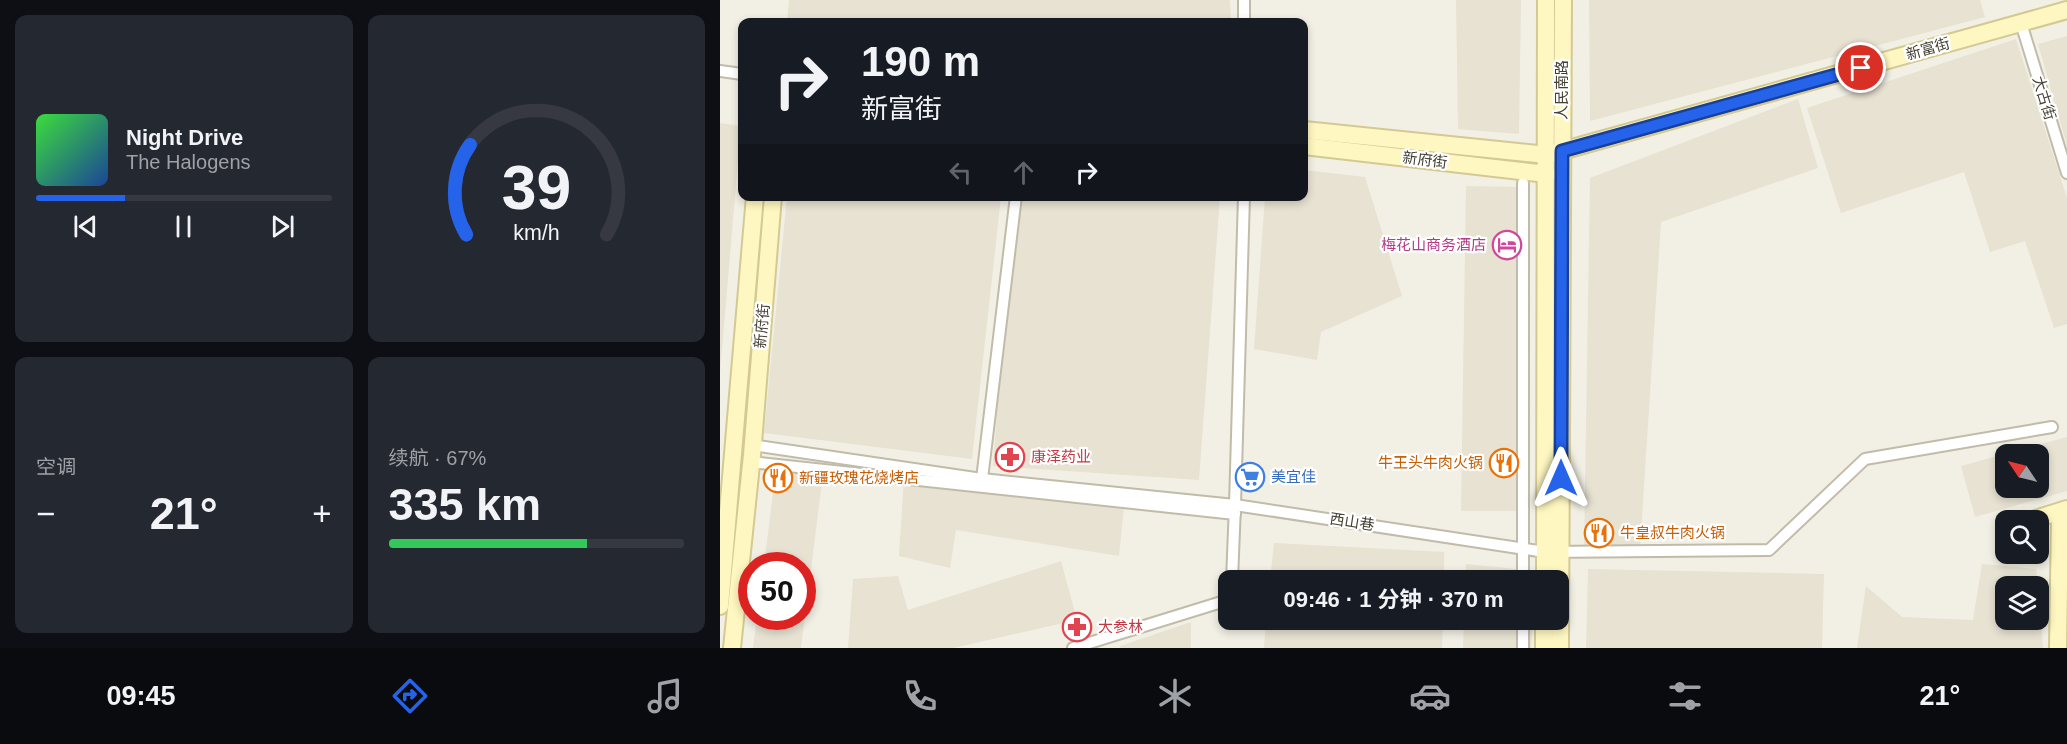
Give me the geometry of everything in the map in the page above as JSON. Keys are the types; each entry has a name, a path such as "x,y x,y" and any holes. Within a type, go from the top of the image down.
{"street":[{"path":"1244,0 1244,18"},
{"name":"人民南路","path":"1546,0 1555,153 1547,174 1553,552 1560,648"},
{"name":"人民南路","path":"1548,570 1553,552 1555,153 1563,0"},
{"name":"新富街","path":"1555,153 2067,10"},
{"name":"大古街","path":"2021,23 2067,173"},
{"path":"720,71 738,73"},
{"name":"新府街","path":"1308,130 1555,153"},
{"name":"新府街","path":"1308,146 1547,174"},
{"path":"1523,183 1523,570"},
{"name":"新府街","path":"720,606 755,201"},
{"name":"新府街","path":"732,648 752,454 773,201"},
{"path":"982,479 1015,201"},
{"path":"1232,570 1244,201"},
{"name":"西山巷","path":"1235,509 1553,552 1769,550 1865,459 2052,427"},
{"path":"752,454 1235,509"},
{"path":"752,454 1235,509"},
{"path":"2049,517 2065,515"},
{"path":"2049,523 2065,515"},
{"path":"2058,648 2065,515"},
{"path":"1073,648 1098,645 1218,603"},
{"path":"1523,630 1523,648"},
{"path":"1544,630 1544,648"}],"shaded area":[{"path":"789,0 1230,0 1231,18 787,18"},
{"path":"1456,0 1521,0 1519,134 1458,129"},
{"path":"1589,0 1980,0 1985,17 1590,121"},
{"path":"2067,36 2067,146 2038,44"},
{"path":"2016,39 2067,198 2067,324 2054,328 2025,241 1990,252 1964,172 1841,213 1807,108"},
{"path":"1798,99 1818,168 1661,222 1640,549 1584,551 1590,178"},
{"path":"720,123 738,126 738,161 720,373"},
{"path":"1308,170 1365,177 1402,296 1321,332 1317,360 1254,349 1265,201 1308,201"},
{"path":"1466,186 1524,187 1519,511 1461,511"},
{"path":"787,201 1001,201 972,459 764,433"},
{"path":"1013,201 1220,201 1199,480 993,466"},
{"path":"2067,437 2067,491 2049,496 2049,444 2041,444"},
{"path":"1995,457 1995,498 2042,498 1995,510 1975,517 1961,466"},
{"path":"776,469 823,474 813,552 766,552"},
{"path":"904,479 1124,507 1119,556 956,530 950,568 899,556"},
{"path":"1274,543 1444,552 1444,570 1271,570"},
{"path":"1061,561 1077,620 953,648 848,648 853,579 898,576 908,610"},
{"path":"1466,564 1526,570 1466,570"},
{"path":"1982,564 2036,569 2037,576 1995,576 1995,630 2042,630 2043,648 1857,648 1866,586 1902,617 1973,620"},
{"path":"1588,569 1824,574 1822,648 1586,648"},
{"path":"1191,622 1191,648 1120,648 1120,646"},
{"path":"755,630 803,630 801,648 753,648"},
{"path":"1265,630 1443,630 1442,648 1264,648"},
{"path":"1464,630 1532,630 1531,648 1463,648"}],"place":[{"name":"梅花山商务酒店","path":"1507,245"},
{"name":"康泽药业","path":"1010,457"},
{"name":"牛王头牛肉火锅","path":"1504,463"},
{"name":"美宜佳","path":"1250,477"},
{"name":"新疆玫瑰花烧烤店","path":"778,478"},
{"name":"牛皇叔牛肉火锅","path":"1599,533"},
{"name":"大参林","path":"1077,627"}],"route":[{"path":"1561,478 1562,151 1861,68"}]}
